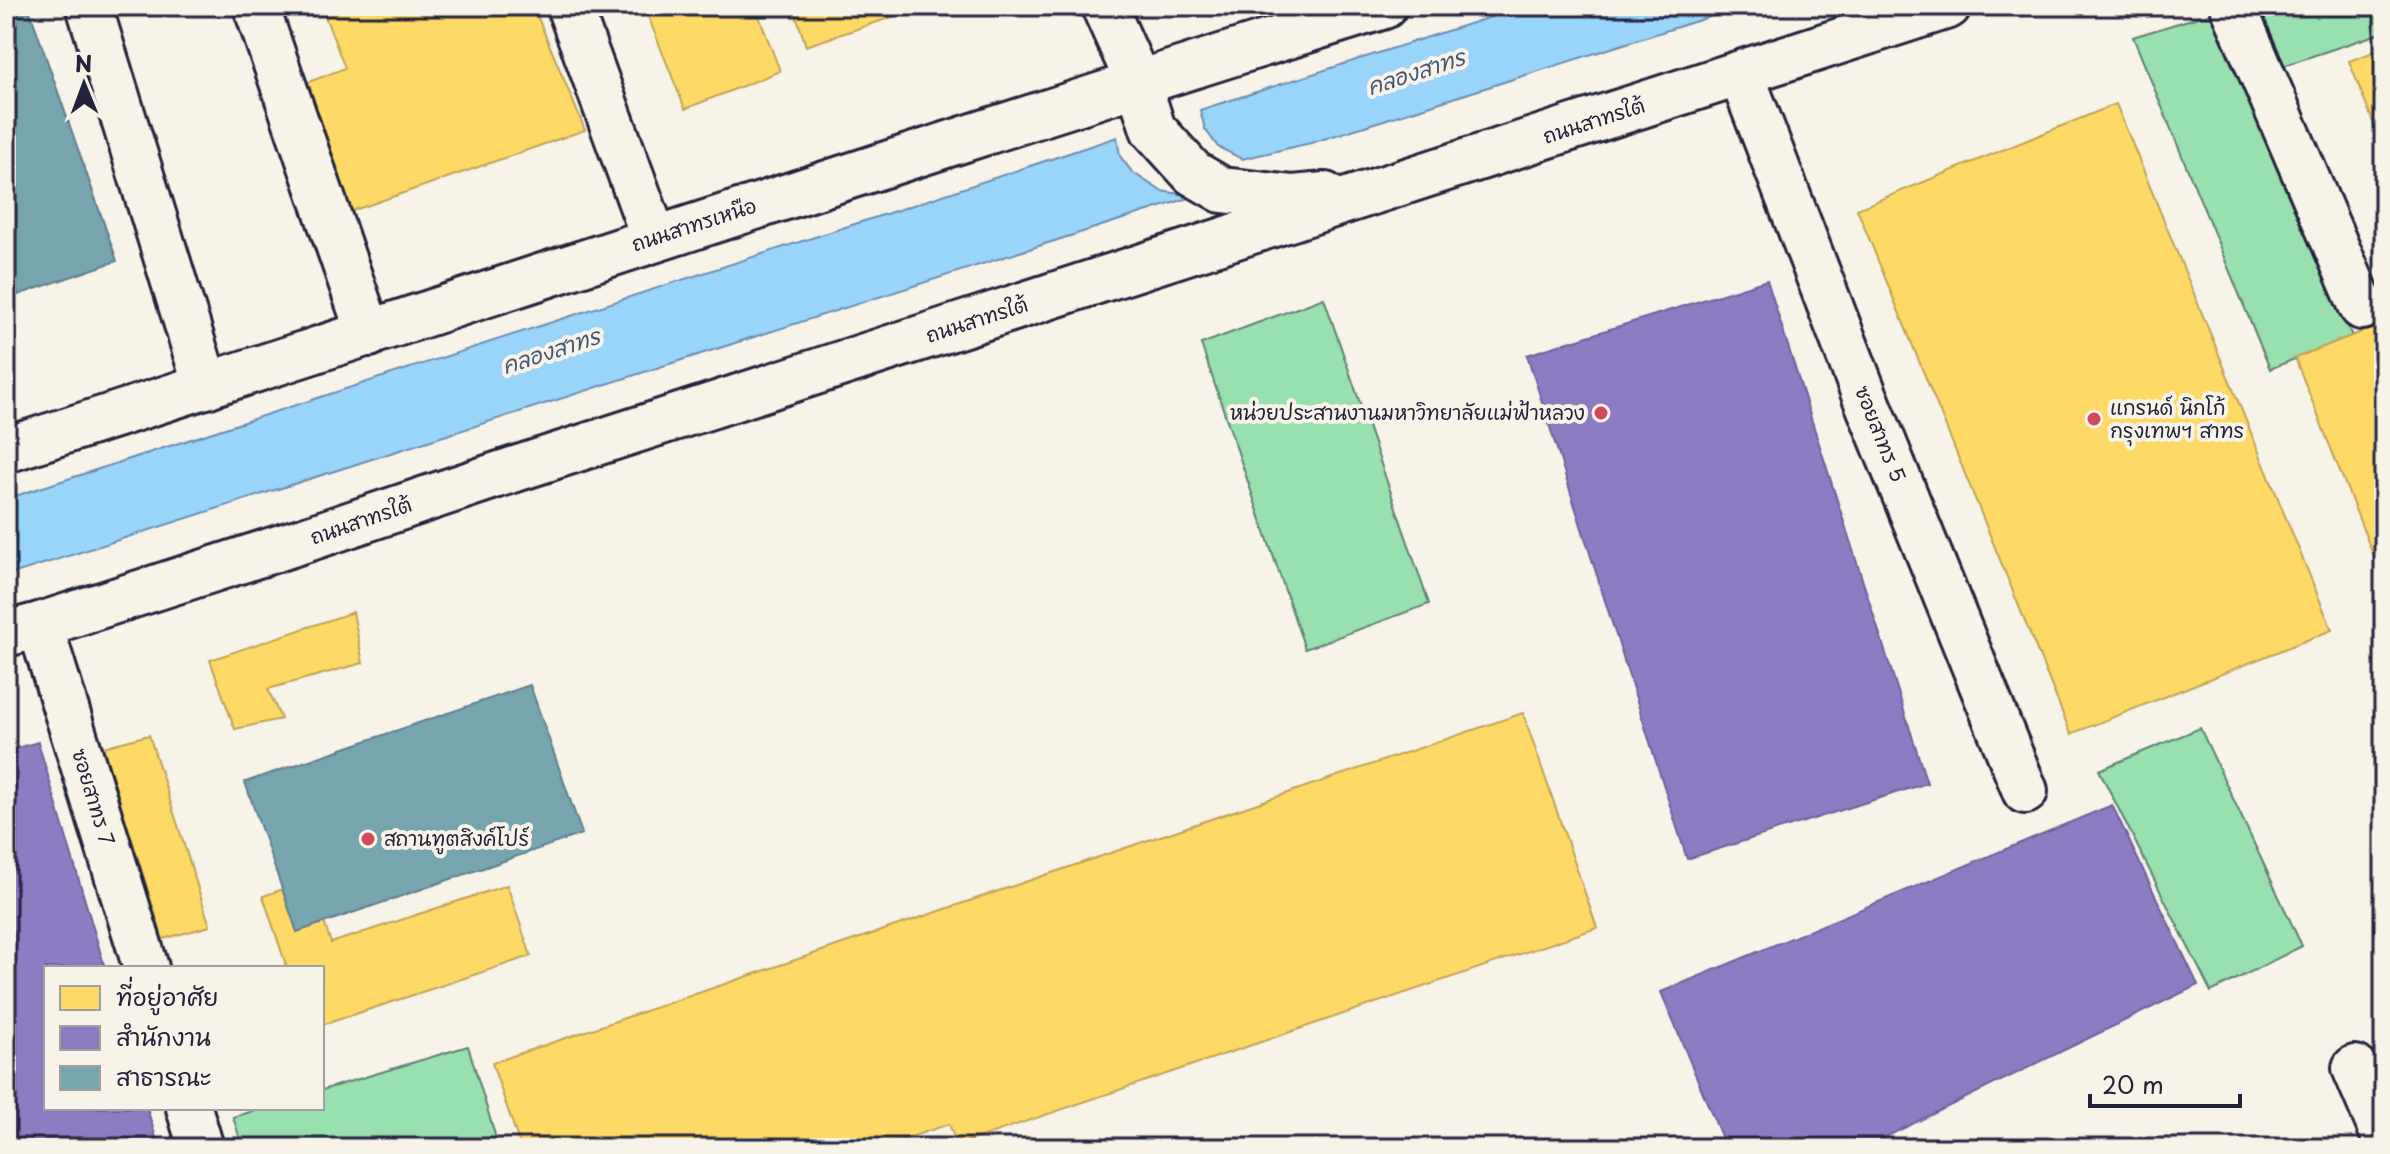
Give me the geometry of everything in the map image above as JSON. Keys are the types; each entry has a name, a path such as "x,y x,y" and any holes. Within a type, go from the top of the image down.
{"main road":[{"path":"89,6 206,386"},
{"path":"256,6 369,334"},
{"path":"569,6 654,238"},
{"path":"1104,6 1138,82 1153,129 1193,173 1222,190 1293,198 1387,189"},
{"name":"ถนนสาทรเหนือ","path":"6,450 1138,82 1384,6"},
{"name":"ถนนสาทรใต้","path":"21,630 1948,6"},
{"path":"2233,6 2362,307"},
{"name":"ซอยสาทร 5","path":"1741,74 1864,394 2025,791"},
{"path":"21,630 117,966"},
{"name":"ซอยสาทร 7","path":"21,630 145,966"},
{"path":"2355,1068 2384,1136"},
{"path":"161,1110 172,1148"},
{"path":"190,1110 201,1148"}],"green space":[{"path":"2234,6 2384,6 2384,32 2241,80 2352,336 2270,369 2133,37"},
{"path":"1324,298 1429,604 1305,649 1201,344"},
{"path":"2200,728 2302,946 2211,992 2099,770"},
{"path":"468,1046 499,1148 243,1148 233,1117 257,1110 324,1110 324,1089"}],"water":[{"name":"คลองสาทร","path":"1525,6 1744,6 1311,143 1242,159 1218,147 1205,129 1200,110"},
{"name":"คลองสาทร","path":"1117,137 1120,156 1132,172 1161,191 1195,196 6,576 6,499"}],"building: ที่อยู่อาศัย":[{"path":"321,6 533,6 585,130 346,213 296,87 345,68"},
{"path":"644,6 755,6 780,71 685,109"},
{"path":"793,6 925,6 806,46"},
{"path":"2384,48 2384,150 2349,61"},
{"name":"แกรนด์ นิกโก้ กรุงเทพฯ สาทร","path":"2116,104 2332,630 2071,734 1857,209"},
{"path":"2384,323 2384,582 2295,358"},
{"path":"353,612 363,663 268,689 281,719 235,729 210,660"},
{"path":"1523,713 1597,928 957,1145 949,1124 878,1148 521,1148 492,1063"},
{"path":"149,735 210,926 163,939 103,747"},
{"path":"507,885 531,956 324,1024 324,966 283,966 286,965 263,896 283,889 297,932 324,922 331,943"}],"building: สำนักงาน":[{"path":"1767,280 1927,783 1687,859 1527,355"},
{"path":"38,742 104,966 44,966 44,1110 148,1110 159,1148 6,1148 6,751"},
{"path":"2112,805 2198,985 1863,1148 1726,1148 1661,992"}],"building: สาธารณะ":[{"path":"28,6 117,261 6,299 6,7"},
{"path":"530,685 582,834 297,932 245,782"}],"place":[{"name":"หน่วยประสานงานมหาวิทยาลัยแม่ฟ้าหลวง","path":"1601,413"},
{"name":"แกรนด์ นิกโก้ กรุงเทพฯ สาทร","path":"2094,419"},
{"name":"สถานทูตสิงค์โปร์","path":"368,839"}]}
